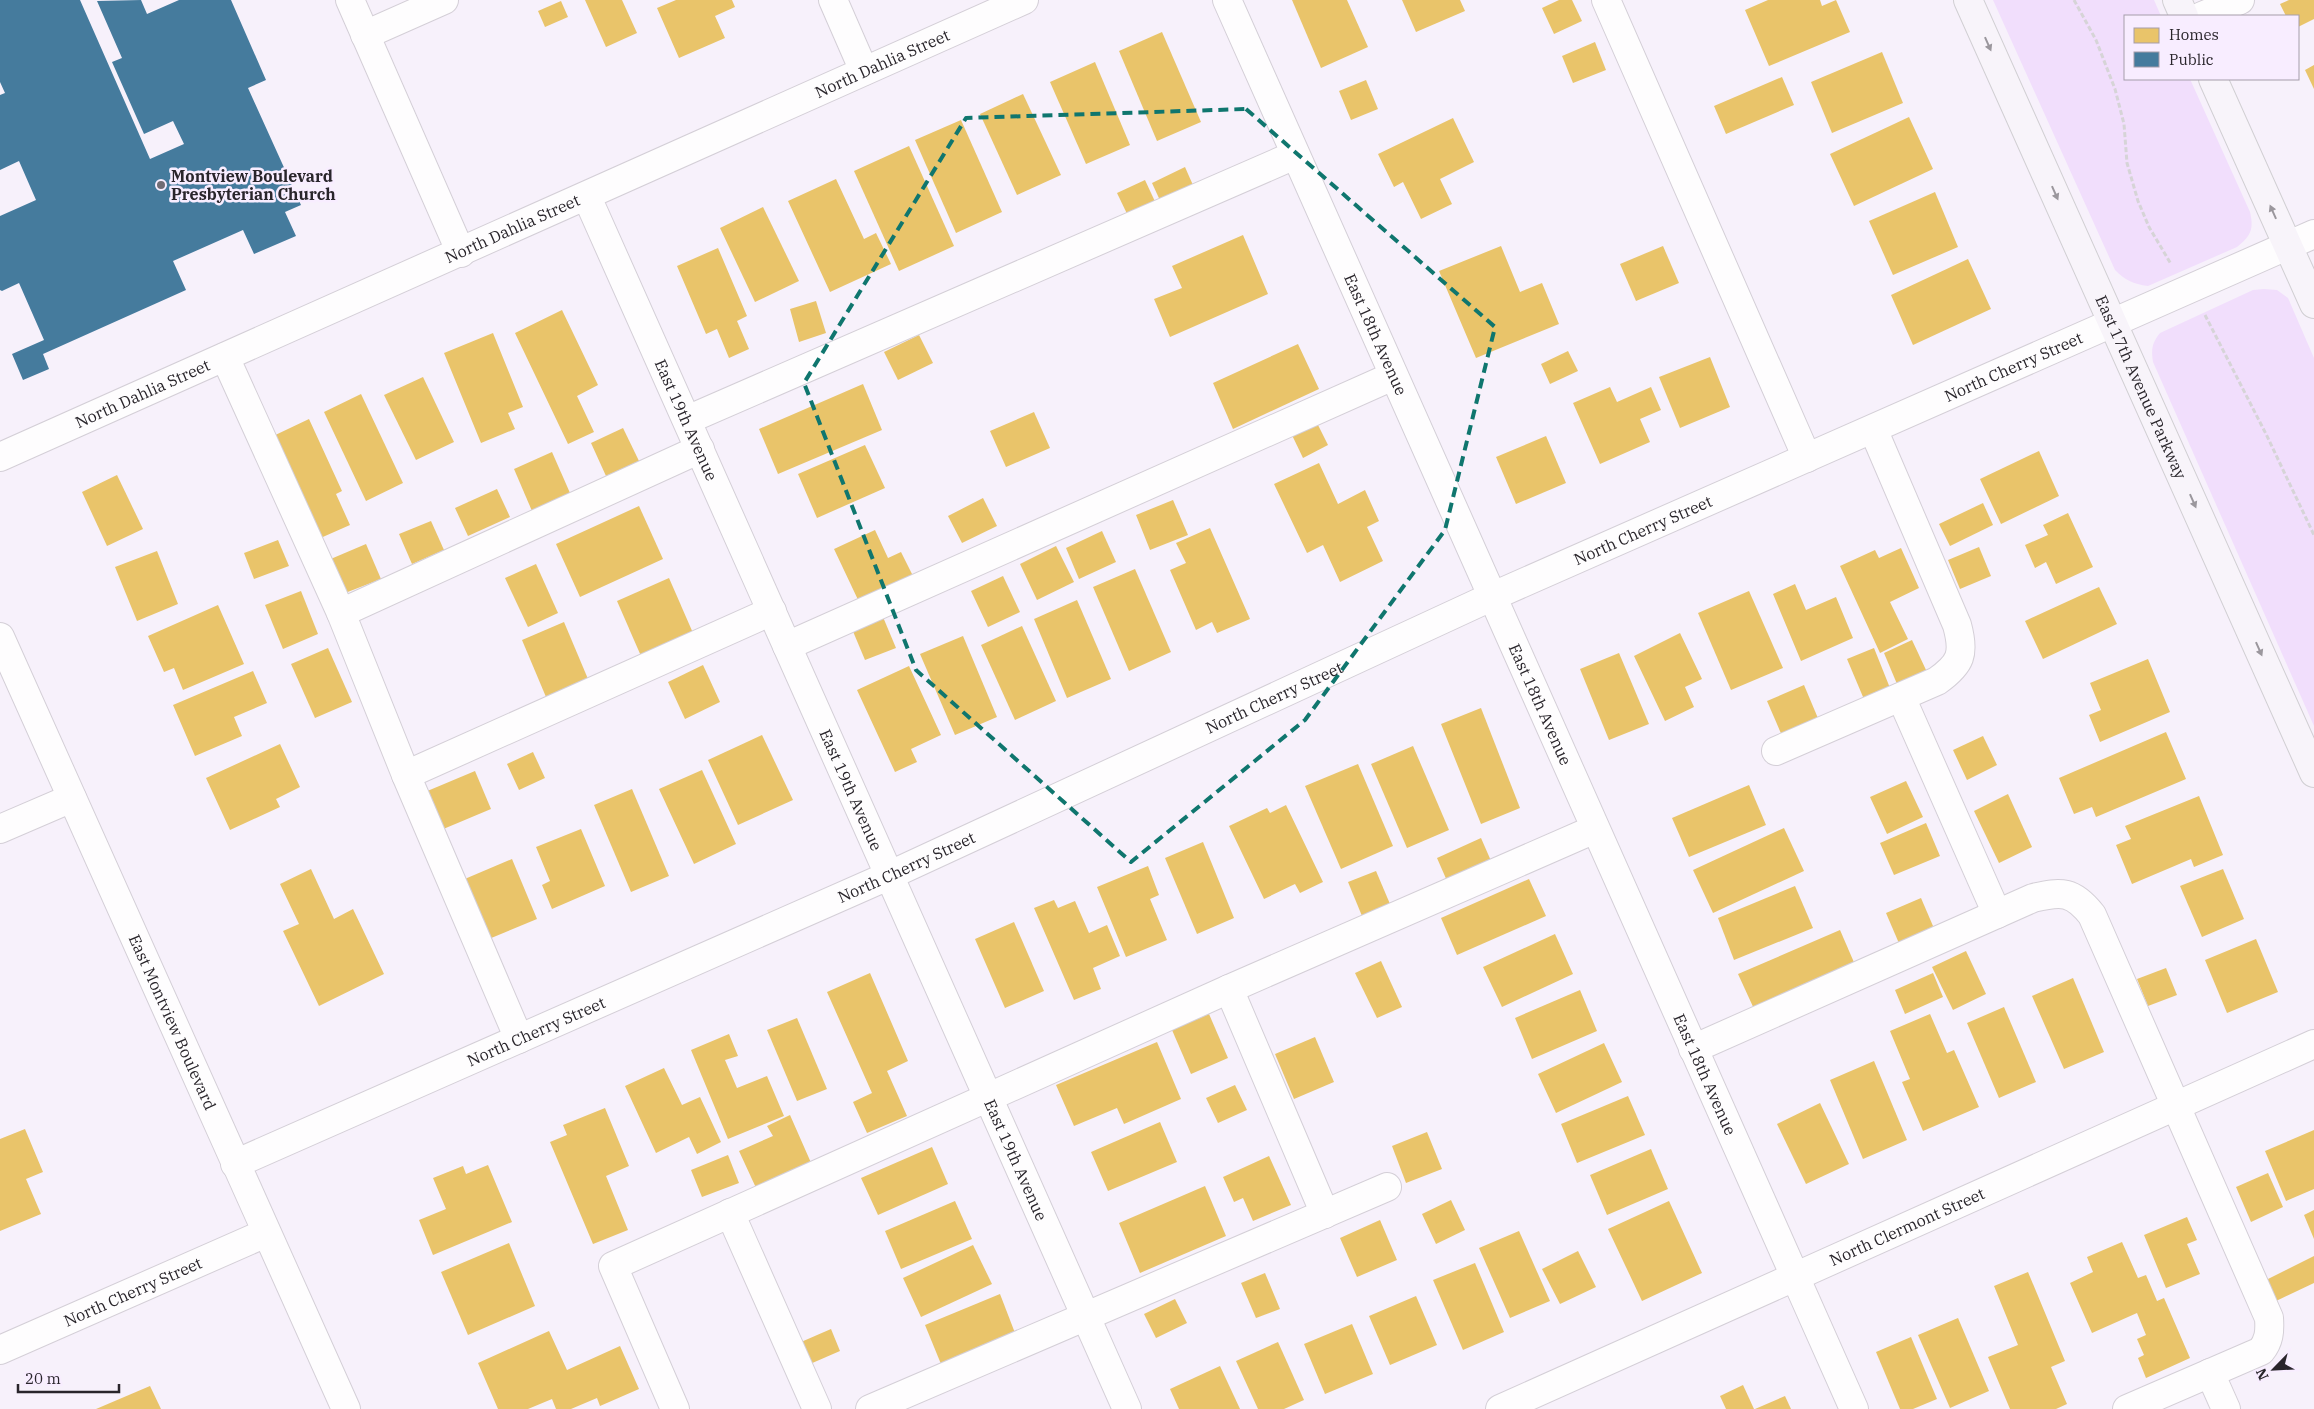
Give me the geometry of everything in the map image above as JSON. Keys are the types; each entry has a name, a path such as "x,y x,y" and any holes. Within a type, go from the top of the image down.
{"main road":[{"name":"East 17th Avenue Parkway","path":"1968,0 2114,322 2314,773"},
{"path":"2177,0 2184,15"},
{"path":"2212,80 2314,304"}],"street":[{"path":"350,0 460,253"},
{"path":"365,35 444,0"},
{"path":"833,0 864,71"},
{"name":"North Dahlia Street","path":"0,457 587,197 1024,0"},
{"name":"East 18th Avenue","path":"1227,0 1491,597 1854,1409"},
{"path":"1606,0 1807,458"},
{"path":"2204,15 2240,0"},
{"path":"687,420 1295,155"},
{"name":"East 19th Avenue","path":"587,197 1127,1409"},
{"name":"North Cherry Street","path":"235,1164 888,876 1491,597 2314,234"},
{"path":"225,357 341,613 406,775 519,1039"},
{"path":"787,646 1393,376"},
{"path":"1776,751 1937,681 1952,670 1960,657 1962,641 1957,625 1873,429"},
{"path":"341,613 700,449"},
{"path":"406,775 772,611"},
{"name":"East Montview Boulevard","path":"0,636 346,1409"},
{"path":"1901,697 1997,914"},
{"path":"0,829 72,798"},
{"path":"675,1409 613,1266 1229,989 1595,829"},
{"path":"1693,1049 2033,898 2052,894 2066,894 2081,901 2092,915 2269,1318 2268,1342 2261,1351 2127,1409"},
{"path":"1229,989 1325,1214"},
{"name":"North Clermont Street","path":"1500,1409 2314,1044"},
{"path":"870,1409 1085,1315 1142,1293 1387,1187"},
{"path":"730,1213 817,1409"},
{"name":"North Cherry Street","path":"0,1350 266,1233"},
{"path":"2210,1373 2226,1409"}],"highlighted area":[{"path":"1246,109 1495,327 1445,530 1305,720 1131,862 916,670 804,383 966,118"}],"shaded area":[{"path":"1993,0 2154,0 2161,15 2124,15 2124,80 2190,80 2250,212 2252,223 2250,232 2246,239 2237,247 2148,286 2130,281 2115,270"},
{"path":"2253,290 2277,290 2288,298 2314,358 2314,726 2152,357 2155,340 2160,333"}],"building: Homes":[{"path":"585,0 622,0 637,33 606,47"},
{"path":"676,0 732,0 735,7 715,16 725,38 679,58 657,8"},
{"path":"1292,0 1347,0 1368,47 1321,68"},
{"path":"1402,0 1460,0 1465,11 1416,32"},
{"path":"1559,0 1572,0 1582,21 1554,34 1542,8"},
{"path":"1768,0 1820,0 1822,6 1836,0 1850,32 1769,66 1745,10"},
{"path":"2289,0 2314,0 2314,19 2299,26 2299,15 2286,15 2280,4"},
{"path":"561,1 568,17 545,27 538,11"},
{"path":"1162,32 1201,122 1157,141 1119,51"},
{"path":"1595,42 1606,70 1573,83 1562,56"},
{"path":"1882,52 1903,103 1832,133 1811,82"},
{"path":"1095,62 1130,145 1086,164 1050,82"},
{"path":"2314,65 2314,89 2305,70"},
{"path":"1782,77 1794,105 1726,134 1714,106"},
{"path":"1366,80 1378,109 1351,120 1339,91"},
{"path":"1023,94 1061,175 1017,195 980,114"},
{"path":"1909,117 1933,169 1854,206 1830,154"},
{"path":"1453,118 1474,162 1440,179 1452,204 1421,219 1403,182 1394,187 1378,154"},
{"path":"961,120 1002,212 956,233 915,140"},
{"path":"909,146 954,246 899,271 854,171"},
{"path":"1185,167 1196,192 1163,207 1152,183"},
{"path":"836,179 864,239 876,233 891,264 830,292 788,201"},
{"path":"1145,180 1158,208 1130,220 1117,193"},
{"path":"1935,192 1958,247 1893,275 1869,221"},
{"path":"763,207 799,281 755,302 720,228"},
{"path":"1243,235 1268,294 1170,337 1154,299 1182,288 1172,266"},
{"path":"1501,246 1520,292 1542,283 1559,324 1476,358 1439,271"},
{"path":"1663,246 1679,283 1636,301 1620,264"},
{"path":"718,248 747,316 737,321 749,349 729,358 717,329 706,334 677,266"},
{"path":"1968,259 1991,309 1913,345 1891,295"},
{"path":"816,301 826,333 799,342 790,309"},
{"path":"562,310 598,385 577,396 594,432 568,444 515,333"},
{"path":"493,333 523,407 508,413 515,429 481,443 444,353"},
{"path":"919,335 933,363 898,380 884,352"},
{"path":"1298,344 1319,389 1233,429 1213,383"},
{"path":"1568,351 1578,371 1550,384 1541,364"},
{"path":"1710,357 1730,407 1680,428 1659,377"},
{"path":"423,377 454,442 416,460 384,395"},
{"path":"863,384 882,430 778,474 759,429"},
{"path":"1610,387 1617,402 1651,387 1661,410 1640,419 1650,442 1600,464 1573,403"},
{"path":"361,394 403,483 366,501 324,412"},
{"path":"1034,412 1050,448 1006,467 990,431"},
{"path":"309,419 342,491 336,494 350,525 316,540 269,438"},
{"path":"1316,421 1328,445 1303,458 1291,433"},
{"path":"623,428 639,461 606,476 591,443"},
{"path":"1546,436 1566,483 1516,504 1496,457"},
{"path":"865,445 885,488 817,518 798,474"},
{"path":"2039,451 2059,496 2001,524 1980,479"},
{"path":"552,452 570,493 532,511 514,469"},
{"path":"1319,463 1338,504 1365,490 1379,521 1367,527 1383,561 1340,582 1323,545 1307,553 1274,484"},
{"path":"117,475 143,529 107,546 82,492"},
{"path":"497,489 510,517 468,536 455,508"},
{"path":"983,498 997,526 962,543 948,516"},
{"path":"1173,500 1188,535 1150,550 1136,515"},
{"path":"1983,503 1993,525 1950,546 1939,524"},
{"path":"639,506 663,559 580,597 556,544"},
{"path":"2068,513 2093,567 2056,584 2046,562 2035,568 2025,545 2048,535 2043,525"},
{"path":"431,521 444,550 412,564 399,534"},
{"path":"1210,528 1250,619 1217,633 1212,622 1196,630 1170,570 1186,563 1176,543"},
{"path":"875,530 888,558 901,552 914,578 860,604 834,549"},
{"path":"1102,531 1116,562 1079,579 1066,548"},
{"path":"278,540 289,566 254,579 244,553"},
{"path":"366,544 381,579 340,595 326,561"},
{"path":"1056,546 1074,582 1037,600 1020,564"},
{"path":"1979,547 1991,576 1960,589 1948,560"},
{"path":"1901,548 1919,588 1890,602 1908,639 1880,653 1840,566 1875,550 1879,558"},
{"path":"157,551 178,604 137,621 115,567"},
{"path":"536,564 558,613 528,627 505,578"},
{"path":"1135,569 1171,652 1129,671 1093,587"},
{"path":"1003,576 1020,612 988,627 971,591"},
{"path":"669,578 693,633 641,656 617,601"},
{"path":"1795,584 1806,610 1836,597 1853,638 1801,661 1773,594"},
{"path":"2099,587 2117,624 2043,659 2025,621"},
{"path":"301,591 318,634 283,649 265,605"},
{"path":"1749,591 1783,668 1731,690 1698,613"},
{"path":"1077,600 1111,679 1067,698 1034,619"},
{"path":"218,605 244,664 183,690 174,668 164,672 148,636"},
{"path":"883,617 896,648 865,660 852,629"},
{"path":"564,622 588,679 546,697 522,640"},
{"path":"1022,626 1056,701 1015,720 981,645"},
{"path":"1680,633 1702,679 1685,687 1694,707 1665,721 1634,656"},
{"path":"963,636 997,717 955,735 920,654"},
{"path":"1912,640 1926,670 1897,684 1884,653"},
{"path":"328,648 352,702 315,718 291,664"},
{"path":"1874,648 1892,693 1866,704 1847,659"},
{"path":"1619,653 1649,724 1609,740 1580,669"},
{"path":"2148,659 2170,712 2100,742 2089,715 2101,710 2090,683"},
{"path":"703,665 720,702 685,719 668,682"},
{"path":"909,666 941,735 911,749 917,762 895,772 857,690"},
{"path":"253,671 267,703 234,717 242,736 195,756 173,705"},
{"path":"1804,685 1820,723 1783,738 1767,701"},
{"path":"1481,708 1520,808 1481,824 1441,724"},
{"path":"2166,732 2186,779 2096,817 2092,807 2074,814 2059,778"},
{"path":"762,735 793,800 738,825 708,760"},
{"path":"1983,736 1997,765 1967,780 1953,750"},
{"path":"280,744 300,787 276,799 280,807 230,830 206,778"},
{"path":"1413,746 1449,830 1407,848 1371,764"},
{"path":"533,752 545,778 519,790 507,764"},
{"path":"1358,764 1393,846 1341,869 1305,786"},
{"path":"702,770 736,844 694,864 659,789"},
{"path":"475,771 491,809 441,830 425,792"},
{"path":"1906,781 1923,817 1887,834 1870,797"},
{"path":"1749,785 1766,825 1689,857 1672,818"},
{"path":"632,789 669,876 631,892 594,805"},
{"path":"2008,794 2032,847 1999,863 1974,811"},
{"path":"2199,796 2223,855 2194,867 2191,859 2132,884 2116,845 2131,839 2125,826"},
{"path":"1286,805 1323,882 1300,893 1295,884 1264,899 1229,826 1267,808 1270,813"},
{"path":"1926,823 1940,856 1894,875 1880,843"},
{"path":"1784,828 1804,871 1713,913 1693,870"},
{"path":"581,829 605,886 552,909 542,885 550,881 536,847"},
{"path":"1481,838 1495,870 1451,890 1437,858"},
{"path":"1203,842 1234,918 1197,934 1165,858"},
{"path":"512,859 537,919 484,941 460,881"},
{"path":"1148,866 1159,895 1150,899 1167,940 1126,957 1097,887"},
{"path":"311,869 334,919 353,909 384,974 319,1006 283,931 299,924 280,884"},
{"path":"2223,869 2244,919 2202,937 2180,886"},
{"path":"1376,871 1390,904 1362,916 1348,882"},
{"path":"1529,879 1546,916 1457,955 1441,918"},
{"path":"1795,886 1813,928 1734,960 1718,918"},
{"path":"1921,898 1936,933 1901,948 1886,913"},
{"path":"1054,900 1058,908 1075,901 1089,933 1107,925 1120,956 1093,968 1101,989 1074,1000 1034,908"},
{"path":"1014,922 1044,991 1005,1008 975,939"},
{"path":"1840,930 1856,967 1755,1011 1738,974"},
{"path":"1555,934 1573,974 1502,1007 1483,967"},
{"path":"2256,939 2278,992 2227,1013 2205,960"},
{"path":"1966,951 1986,994 1953,1010 1932,967"},
{"path":"1381,961 1402,1007 1377,1018 1355,973"},
{"path":"2166,968 2177,995 2148,1006 2137,979"},
{"path":"870,973 908,1061 887,1071 907,1116 867,1133 853,1102 872,1093 827,992"},
{"path":"1933,973 1943,997 1905,1014 1895,990"},
{"path":"2073,978 2104,1052 2064,1069 2032,996"},
{"path":"1580,990 1597,1031 1532,1059 1515,1018"},
{"path":"2004,1007 2036,1082 1999,1098 1967,1023"},
{"path":"1209,1014 1228,1058 1191,1074 1172,1030"},
{"path":"1930,1014 1947,1053 1954,1050 1979,1107 1923,1131 1902,1082 1910,1079 1890,1031"},
{"path":"797,1018 827,1089 797,1101 767,1030"},
{"path":"729,1034 738,1056 725,1060 737,1088 767,1076 784,1116 728,1139 691,1050"},
{"path":"1315,1037 1334,1082 1294,1099 1275,1054"},
{"path":"1157,1042 1181,1099 1124,1124 1117,1108 1074,1126 1056,1085"},
{"path":"1604,1043 1622,1082 1556,1113 1538,1074"},
{"path":"1874,1061 1907,1140 1863,1159 1830,1080"},
{"path":"664,1068 682,1105 700,1097 721,1142 697,1154 689,1137 656,1153 625,1086"},
{"path":"1235,1085 1247,1110 1218,1123 1206,1098"},
{"path":"1628,1096 1645,1135 1577,1163 1561,1124"},
{"path":"1820,1103 1849,1164 1806,1184 1777,1124"},
{"path":"605,1108 629,1166 606,1176 628,1230 593,1244 550,1142 567,1135 563,1125"},
{"path":"790,1115 812,1165 757,1190 739,1151 773,1136 767,1126"},
{"path":"1160,1122 1177,1162 1108,1191 1091,1152"},
{"path":"25,1129 43,1172 26,1179 41,1214 0,1231 0,1139"},
{"path":"2314,1130 2314,1189 2286,1201 2265,1151"},
{"path":"1427,1132 1442,1169 1406,1183 1392,1146"},
{"path":"932,1147 948,1184 878,1215 861,1178"},
{"path":"1651,1149 1668,1189 1607,1215 1590,1175"},
{"path":"728,1155 739,1183 702,1197 691,1170"},
{"path":"1269,1156 1291,1205 1253,1221 1243,1198 1234,1202 1223,1177"},
{"path":"488,1165 512,1222 433,1255 419,1220 446,1209 433,1178 463,1166 466,1174"},
{"path":"2268,1173 2283,1207 2251,1222 2236,1187"},
{"path":"1205,1186 1226,1236 1140,1273 1119,1223"},
{"path":"1451,1200 1465,1230 1436,1244 1422,1214"},
{"path":"955,1201 972,1239 901,1269 885,1231"},
{"path":"1669,1201 1702,1273 1642,1301 1608,1229"},
{"path":"2314,1210 2314,1239 2304,1215"},
{"path":"2187,1217 2197,1240 2187,1244 2200,1274 2166,1288 2144,1235"},
{"path":"1380,1220 1397,1260 1357,1277 1340,1238"},
{"path":"1519,1231 1550,1301 1510,1318 1479,1248"},
{"path":"2122,1242 2138,1278 2146,1275 2157,1301 2164,1298 2190,1358 2146,1378 2138,1358 2144,1355 2137,1339 2146,1335 2137,1313 2092,1333 2070,1283 2093,1272 2087,1257"},
{"path":"509,1243 535,1306 468,1335 441,1272"},
{"path":"973,1245 992,1284 921,1317 903,1278"},
{"path":"1578,1251 1596,1287 1560,1304 1542,1269"},
{"path":"2314,1256 2314,1283 2274,1302 2264,1281"},
{"path":"1475,1263 1504,1332 1463,1350 1433,1280"},
{"path":"2028,1272 2065,1361 2051,1367 2067,1404 2056,1409 2010,1409 1988,1357 2018,1345 1994,1286"},
{"path":"1265,1273 1280,1309 1256,1318 1241,1283"},
{"path":"1000,1294 1015,1333 941,1364 925,1325"},
{"path":"1416,1296 1437,1345 1390,1365 1369,1316"},
{"path":"1175,1299 1187,1323 1156,1338 1144,1314"},
{"path":"1958,1318 1989,1391 1950,1408 1918,1335"},
{"path":"1352,1324 1373,1374 1325,1394 1304,1344"},
{"path":"831,1329 840,1351 810,1364 801,1342"},
{"path":"549,1331 567,1370 620,1346 639,1389 600,1406 597,1398 571,1409 556,1409 552,1399 528,1409 498,1409 478,1363"},
{"path":"1911,1337 1937,1399 1913,1409 1900,1409 1876,1352"},
{"path":"1278,1342 1304,1400 1284,1409 1258,1409 1236,1361"},
{"path":"1220,1366 1240,1409 1179,1409 1170,1389"},
{"path":"1743,1385 1754,1409 1726,1409 1720,1396"},
{"path":"150,1386 161,1409 96,1409"},
{"path":"1785,1396 1791,1409 1755,1409"}],"building: Public":[{"name":"Montview Boulevard Presbyterian Church","path":"0,0 80,0 150,159 184,144 173,121 144,134 112,62 122,58 97,1 141,0 147,14 179,0 231,0 266,80 248,88 301,205 285,212 296,236 254,254 243,230 173,261 186,290 43,354 49,369 23,380 12,354 44,340 19,283 2,291 0,290 0,216 36,200 19,161 0,170 0,95 5,93 0,82"}],"place":[{"name":"Montview Boulevard Presbyterian Church","path":"161,185"}]}
